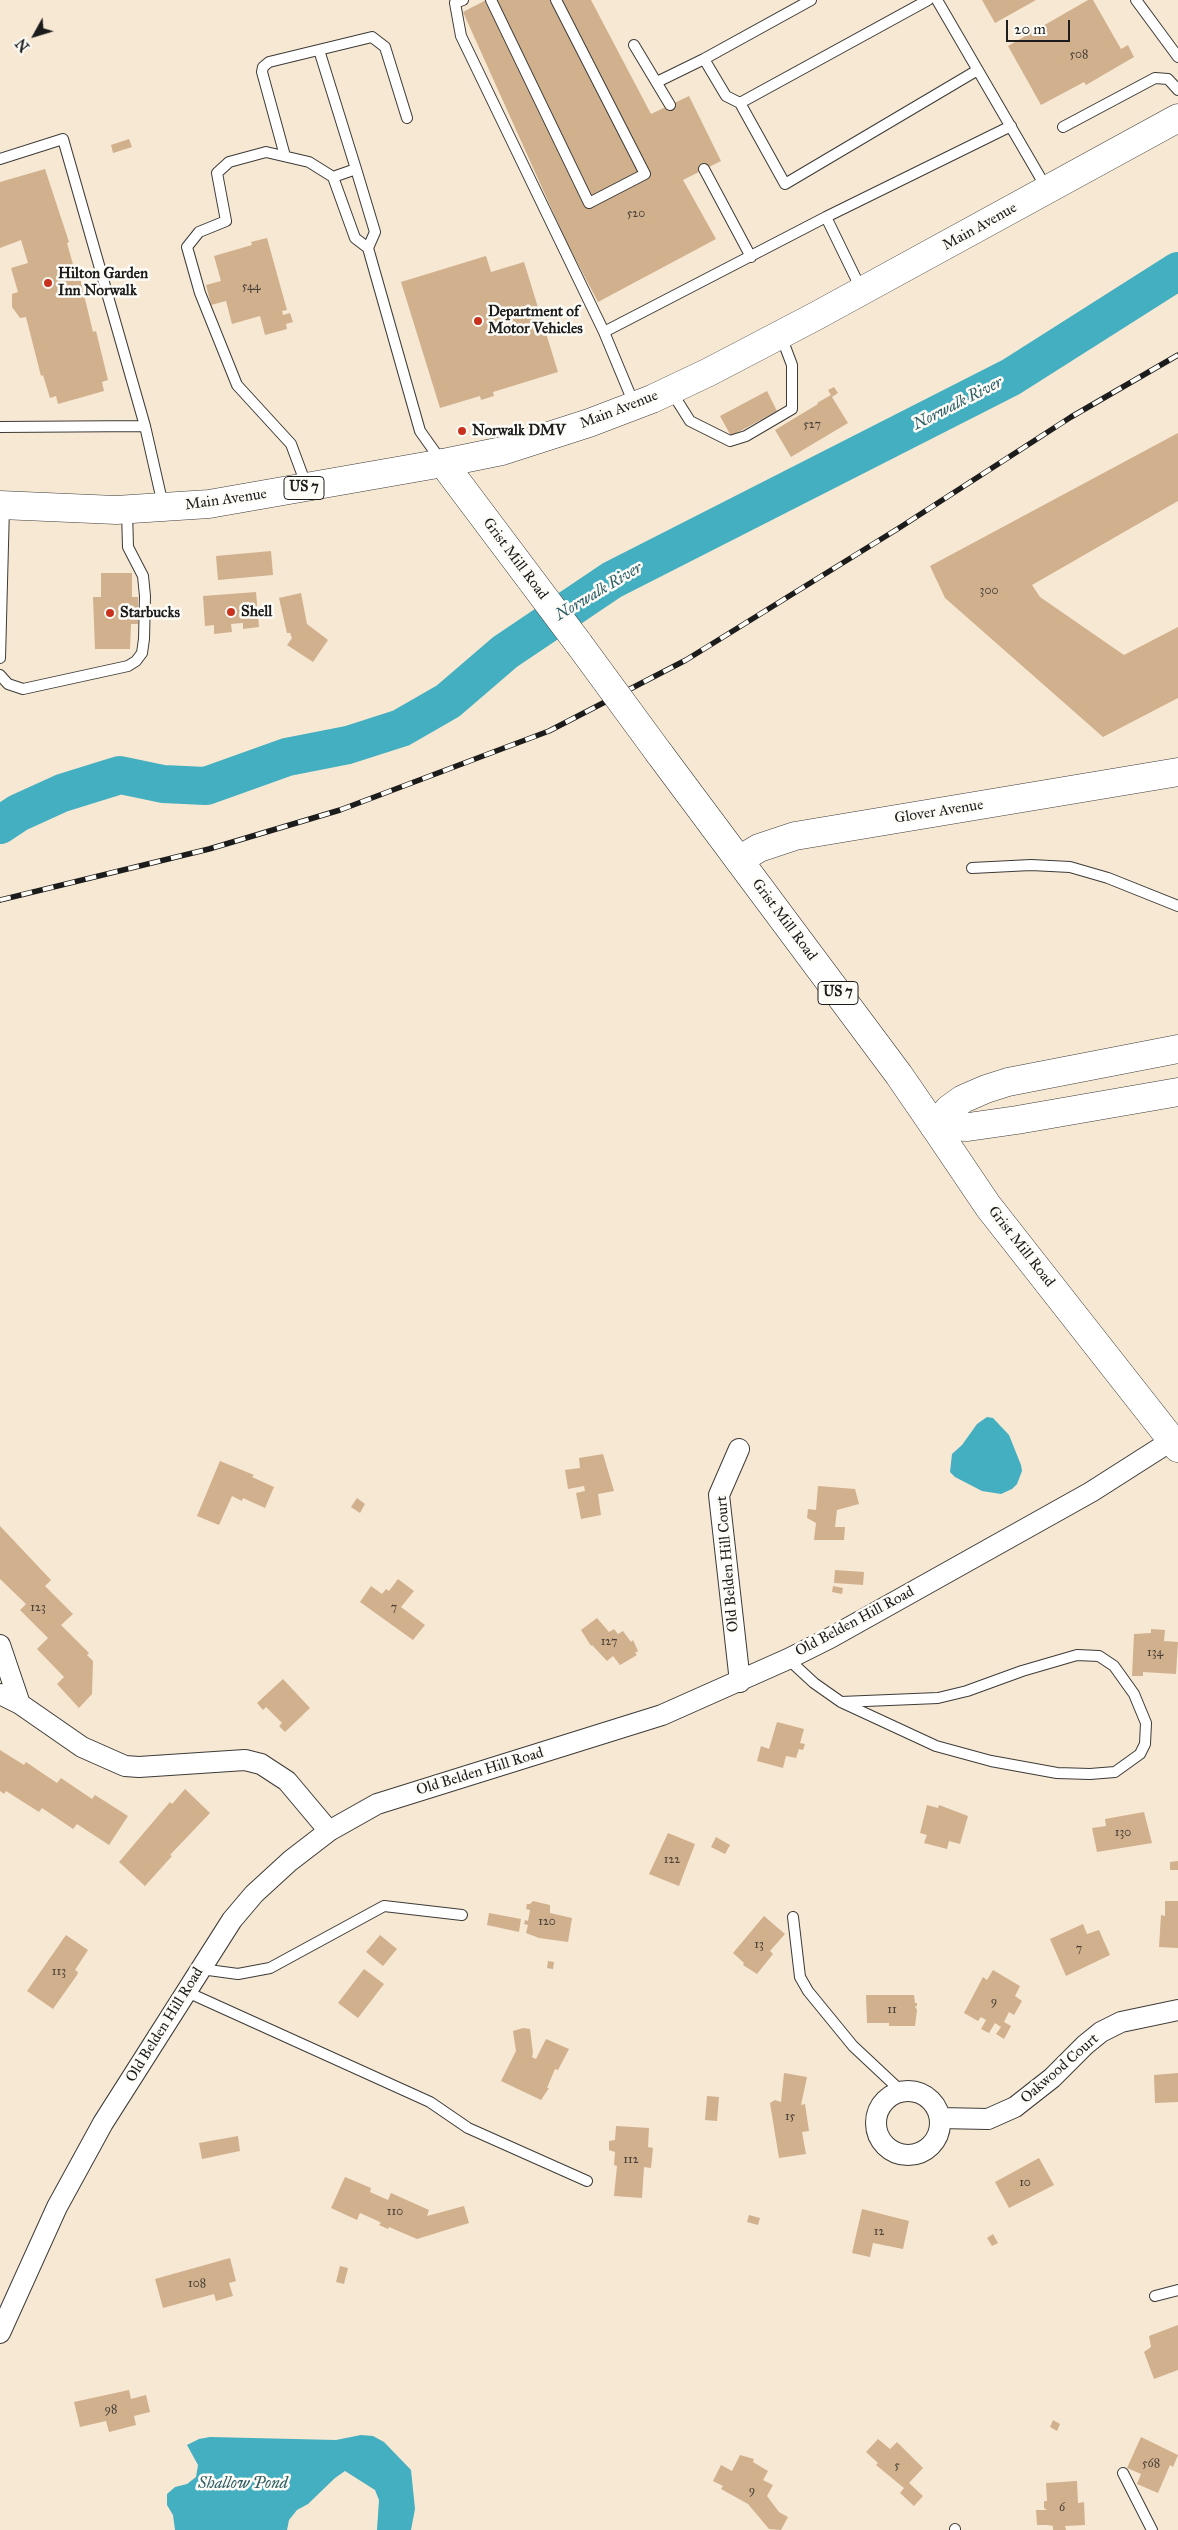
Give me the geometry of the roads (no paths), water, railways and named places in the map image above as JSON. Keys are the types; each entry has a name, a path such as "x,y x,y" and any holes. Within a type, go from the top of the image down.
{"main road":[{"name":"Main Avenue","path":"2,506 128,510 209,504 307,488 502,451 589,423 670,390 780,335 1178,118"},
{"name":"Grist Mill Road","path":"443,463 899,1075 988,1206 1175,1445"},
{"name":"Glover Avenue","path":"1144,780 1178,761"},
{"name":"Glover Avenue","path":"739,860 765,846 795,836 1144,780 1178,772"},
{"path":"934,1126 949,1109 963,1099 1008,1082 1178,1049"},
{"path":"934,1126 968,1127 1178,1092"}],"street":[{"name":"Old Belden Hill Road","path":"0,2333 57,2207 103,2123 232,1920 254,1894 290,1860 329,1832 377,1804 662,1715 740,1682 830,1638 1175,1445"},
{"name":"Old Belden Hill Court","path":"739,1449 719,1494 740,1682"},
{"path":"0,1645 20,1704"},
{"path":"0,1694 20,1704 82,1747 125,1766 139,1767 245,1760 261,1764 287,1781 329,1832"},
{"name":"Oakwood Court","path":"940,2118 988,2119 1015,2107 1047,2083 1085,2045 1101,2032 1121,2022 1178,2010"},
{"path":"912,2091 926,2097 937,2108 940,2118 940,2129 936,2140 918,2154 896,2153 886,2146 876,2126 882,2104 891,2096 901,2092 912,2091"}],"lane":[{"path":"463,0 455,3 461,36 604,332 635,405"},
{"path":"491,0 589,203 645,174 556,0"},
{"path":"658,82 811,0"},
{"path":"740,103 928,0"},
{"path":"937,0 976,72 1011,126 1047,190"},
{"path":"1136,0 1178,57"},
{"path":"284,156 262,72 263,66 269,62 372,37 379,40 385,47 407,118"},
{"path":"634,45 658,82 670,105"},
{"path":"319,50 375,232 368,248"},
{"path":"704,59 726,96 740,103 785,184 976,72"},
{"path":"1063,127 1155,78 1168,79 1178,90"},
{"path":"604,332 826,217 1011,126"},
{"path":"0,160 63,139 145,426 164,508"},
{"path":"307,488 291,444 237,385 200,293 186,247 199,232 226,221 217,173 228,162 266,152 309,162 333,177 355,238 368,248 420,431 443,463"},
{"path":"333,177 356,169"},
{"path":"704,169 751,256"},
{"path":"826,217 862,291"},
{"path":"670,390 690,421 730,441 746,436 792,409 792,365 780,335"},
{"path":"0,427 145,426"},
{"path":"0,658 2,506"},
{"path":"0,674 8,684 24,689 128,666 136,661 142,653 144,639 145,596 143,576 128,547 128,510"},
{"path":"972,868 1031,864 1070,867 1108,878 1178,906"},
{"path":"788,1659 814,1683 841,1702 936,1746 991,1761 1057,1773 1090,1774 1115,1772 1140,1754 1145,1744 1146,1723 1134,1694 1114,1666 1100,1656 1078,1655 1022,1671 967,1691 938,1698 841,1702"},
{"path":"201,1969 238,1974 270,1968 384,1906 462,1915"},
{"path":"793,1916 800,1977 808,1991 853,2046 901,2092"},
{"path":"187,1992 430,2102 468,2128 587,2181"},
{"path":"1155,2296 1178,2290"},
{"path":"1123,2473 1149,2528"}],"water":[{"path":"987,1417 993,1418 1009,1435 1021,1465 1022,1471 1017,1484 1012,1489 1001,1494 982,1491 955,1477 950,1472 952,1454 962,1445 977,1424"},
{"name":"Shallow Pond","path":"361,2435 373,2436 384,2442 411,2470 415,2509 411,2530 377,2530 379,2500 375,2490 345,2471 308,2504 297,2510 289,2520 287,2530 175,2530 173,2515 167,2505 167,2494 175,2487 187,2484 196,2477 198,2465 187,2445 199,2439 210,2437 336,2440"}],"waterway":[{"name":"Norwalk River","path":"0,825 18,813 62,793 120,775 163,784 206,786 287,757 348,745 401,728 448,701 505,652 612,580 1011,377 1178,271"}],"railway":[{"path":"0,900 209,849 340,810 549,731 686,660 899,528 1071,417 1178,355"}],"place":[{"name":"Hilton Garden Inn Norwalk","path":"48,283"},
{"name":"Department of Motor Vehicles","path":"478,321"},
{"name":"Norwalk DMV","path":"462,431"},
{"name":"Shell","path":"231,612"},
{"name":"Starbucks","path":"110,613"}]}
